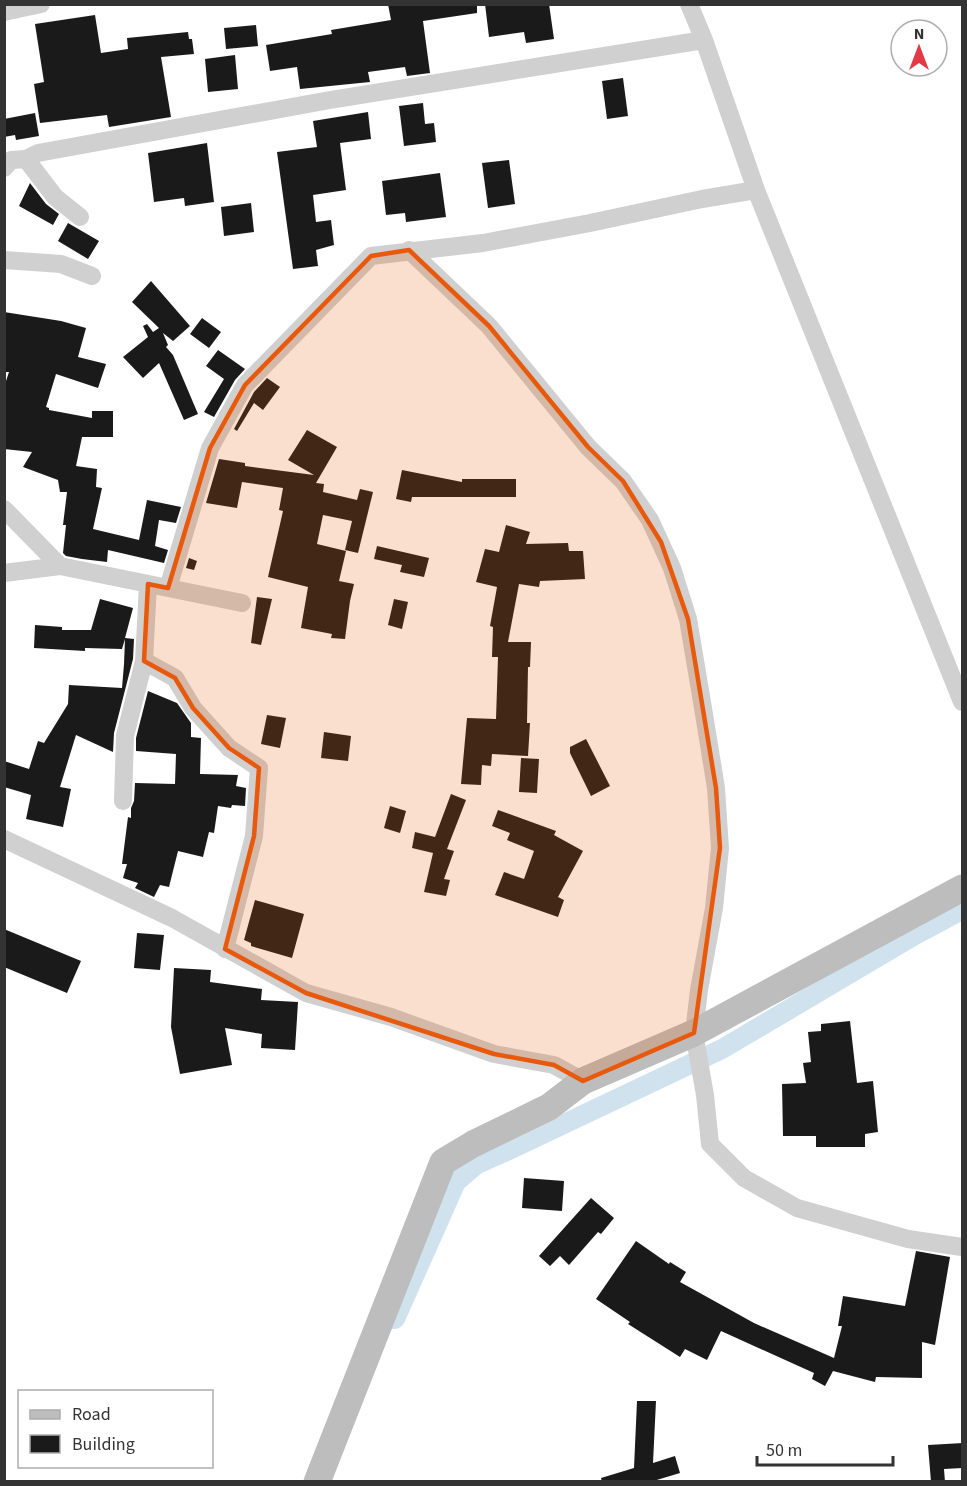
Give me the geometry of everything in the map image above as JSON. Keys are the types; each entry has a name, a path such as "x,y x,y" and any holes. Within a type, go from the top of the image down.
{"street":[{"path":"4,12 41,4"},
{"path":"690,4 756,190 963,702"},
{"path":"4,168 11,160 26,159 38,153 330,100 704,40"},
{"path":"26,159 55,197 80,217"},
{"path":"168,588 210,448 245,385 371,255 483,243 756,190"},
{"path":"409,250 489,326 588,447 623,481 650,520 672,568 688,620 716,788 720,848 714,908 699,990 698,1052 710,1144 744,1178 797,1208 908,1239 963,1247"},
{"path":"4,260 62,264 92,276"},
{"path":"4,509 60,566"},
{"path":"4,573 60,566 242,603"},
{"path":"123,801 125,736 144,661 148,584"},
{"path":"144,661 175,678 193,708 229,748 259,768 254,836 225,949"},
{"path":"4,839 172,918 306,993 391,1017 494,1054 554,1065 583,1081"},
{"path":"317,1482 443,1162 473,1144 549,1107 583,1081 698,1052 963,888"}],"highlighted area":[{"path":"409,250 489,326 588,447 623,481 661,542 688,619 716,788 720,848 694,1033 583,1081 554,1065 494,1054 306,993 225,949 254,836 259,768 229,748 193,708 175,678 144,661 148,584 168,588 210,448 245,385 371,256"}],"building":[{"path":"388,4 477,4 477,13 423,21 430,73 407,76 405,67 368,72 370,82 300,89 297,67 270,71 266,45 332,34 331,30 391,20"},
{"path":"485,4 549,4 554,39 526,43 524,32 489,37"},
{"path":"95,15 101,53 128,49 127,38 188,32 189,39 192,39 194,54 161,57 171,117 109,127 107,115 40,123 34,84 44,82 35,24"},
{"path":"256,25 258,46 226,49 224,28"},
{"path":"235,55 238,89 208,92 205,59"},
{"path":"623,78 628,116 607,119 602,81"},
{"path":"423,103 425,124 434,123 436,142 404,146 399,106"},
{"path":"368,112 371,139 340,143 346,190 313,195 316,222 331,220 334,245 316,250 318,266 293,269 277,152 317,147 313,121"},
{"path":"35,113 39,136 16,140 15,135 4,137 4,119"},
{"path":"207,143 214,202 185,206 184,198 154,202 148,153"},
{"path":"509,160 515,204 488,208 482,163"},
{"path":"440,173 446,217 406,222 405,213 386,215 382,181"},
{"path":"30,183 46,204 59,214 53,225 19,206"},
{"path":"251,203 254,232 224,236 221,207"},
{"path":"68,223 99,241 88,259 58,241"},
{"path":"151,281 190,326 173,341 163,333 168,345 166,347 173,355 198,414 184,420 159,363 143,378 123,357 148,337 143,326 147,324 153,332 159,328 132,302"},
{"path":"4,312 61,321 86,328 78,357 106,364 98,388 56,374 46,407 49,410 92,418 92,411 113,411 113,437 82,437 76,466 97,469 96,487 102,488 93,529 139,540 147,500 181,507 176,523 159,520 155,546 168,550 164,563 108,550 107,562 66,556 63,553 66,525 63,525 67,492 60,492 58,480 23,467 32,452 4,449 4,387 9,372 4,372"},
{"path":"202,318 221,332 209,348 190,334"},
{"path":"218,350 245,369 235,380 214,417 204,412 224,379 206,366"},
{"path":"267,378 280,387 263,410 254,403 237,431 234,429 254,392"},
{"path":"307,430 337,447 316,483 324,484 323,492 357,500 360,489 373,492 358,553 345,550 352,521 323,515 317,544 346,551 339,581 354,584 345,639 331,638 332,634 301,628 308,587 268,577 283,511 279,510 283,488 242,482 237,508 206,503 219,459 245,463 245,466 314,475 288,460"},
{"path":"402,470 462,482 462,479 516,479 516,497 412,497 411,502 396,499"},
{"path":"506,525 530,532 526,544 568,543 569,551 583,551 585,579 540,581 539,587 519,584 508,642 531,642 530,667 528,667 527,723 530,723 528,756 492,754 491,766 482,765 481,785 461,784 467,718 496,719 498,657 492,657 493,627 490,626 497,587 476,582 485,549 499,552"},
{"path":"377,546 429,558 424,577 400,572 402,565 374,559"},
{"path":"189,558 197,561 194,570 186,568"},
{"path":"257,597 272,599 261,645 251,643"},
{"path":"100,599 133,608 125,638 134,639 133,659 114,733 113,752 76,735 60,787 71,789 63,827 26,819 31,795 4,787 4,761 29,769 38,741 44,743 68,704 69,685 122,688 124,664 125,639 122,649 85,648 85,651 34,648 35,625 62,627 62,630 91,630"},
{"path":"394,599 408,602 402,629 388,625"},
{"path":"148,691 177,703 191,723 191,737 201,738 200,774 238,775 236,786 246,788 245,806 232,805 231,808 218,806 214,833 209,832 203,857 178,851 169,887 160,885 154,897 135,888 138,883 123,878 127,864 122,864 128,817 131,818 134,801 135,783 175,784 176,754 136,751 136,738"},
{"path":"267,715 286,718 280,748 261,744"},
{"path":"324,732 351,736 348,761 321,758"},
{"path":"586,739 610,786 591,796 570,753 570,747"},
{"path":"521,758 539,759 537,793 519,792"},
{"path":"451,794 466,800 447,849 454,851 444,879 450,880 446,896 424,892 433,853 412,848 415,832 435,837"},
{"path":"390,806 406,811 400,833 384,828"},
{"path":"498,810 556,831 554,835 583,851 558,897 564,900 558,917 495,895 504,872 524,879 534,851 507,840 510,833 492,826"},
{"path":"255,900 304,914 292,958 251,946 251,943 244,940"},
{"path":"4,929 81,961 67,993 4,967"},
{"path":"137,933 164,935 160,970 134,968"},
{"path":"174,968 211,970 210,982 262,989 261,1000 298,1002 295,1050 261,1048 262,1034 225,1028 232,1065 180,1074 171,1027"},
{"path":"850,1021 857,1083 873,1081 878,1132 865,1134 865,1147 816,1147 816,1136 783,1136 782,1084 806,1083 803,1063 811,1062 808,1032 821,1031 821,1024"},
{"path":"524,1178 564,1181 562,1211 522,1208"},
{"path":"591,1198 614,1218 601,1234 598,1232 569,1265 560,1256 550,1266 539,1256"},
{"path":"636,1241 669,1264 670,1262 686,1272 680,1282 754,1323 834,1358 842,1326 838,1326 843,1296 905,1306 916,1251 950,1257 935,1345 922,1342 922,1378 876,1377 875,1382 833,1371 825,1386 812,1379 814,1373 721,1331 707,1360 685,1349 680,1357 628,1324 630,1322 596,1299"},
{"path":"637,1401 656,1401 653,1463 675,1456 680,1473 650,1482 602,1482 601,1478 634,1468"},
{"path":"963,1443 963,1468 944,1469 945,1482 931,1482 928,1445"}],"waterway":[{"path":"395,1319 456,1182 477,1164 722,1049 915,935 962,910"}]}
